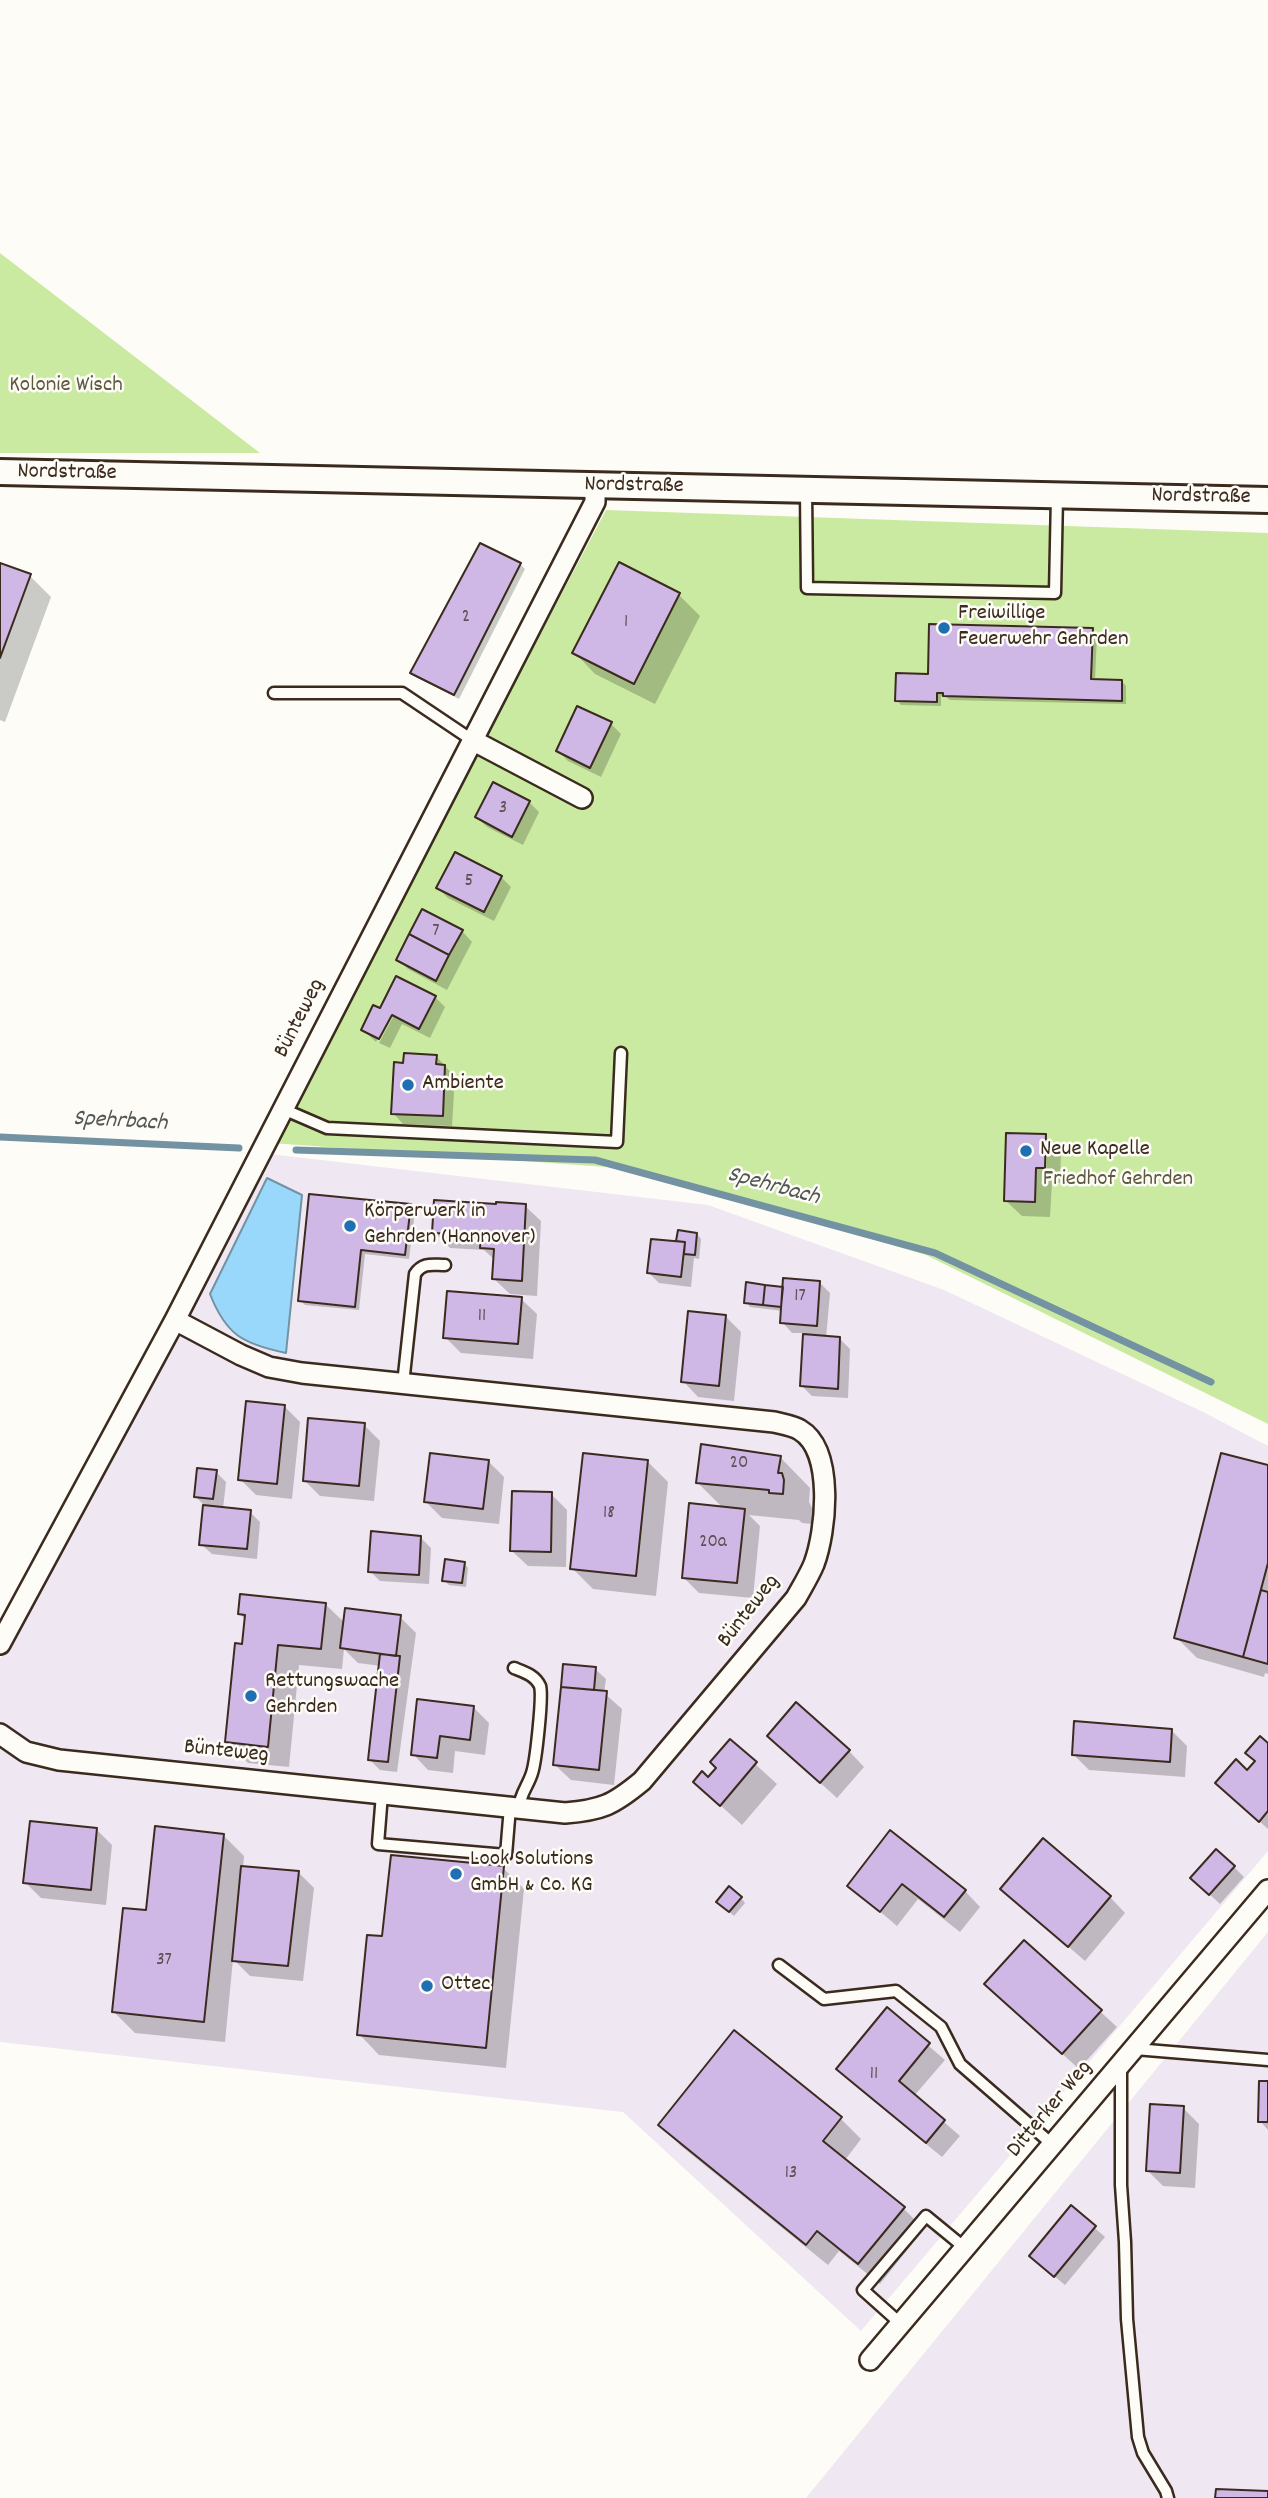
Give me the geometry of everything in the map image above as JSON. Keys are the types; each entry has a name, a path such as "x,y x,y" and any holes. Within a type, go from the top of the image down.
{"street":[{"name":"Nordstraße","path":"0,472 1268,500"},
{"name":"Bünteweg","path":"0,1644 175,1320 595,502 595,486"},
{"path":"472,740 582,798"},
{"name":"Bünteweg","path":"0,1734 26,1752 59,1760 565,1813 593,1811 618,1801 642,1782 796,1598 814,1563 822,1521 824,1473 817,1448 801,1430 774,1422 302,1373 269,1367 240,1356 175,1320"},
{"name":"Ditterker Weg","path":"870,2360 1268,1890"}],"lane":[{"path":"806,490 807,588 1055,593 1056,495"},
{"path":"274,693 402,694 472,740"},
{"path":"282,1109 327,1128 617,1142 621,1053"},
{"path":"403,1384 415,1274 419,1267 426,1264 445,1265"},
{"path":"382,1794 378,1844 506,1855 515,1808 532,1773 540,1687 532,1675 514,1668"},
{"path":"779,1965 824,1999 896,1992 941,2027 960,2064 1053,2145"},
{"path":"1134,2049 1268,2060"},
{"path":"1121,2064 1121,2185 1127,2319 1138,2437 1143,2453 1168,2498"},
{"path":"901,2324 863,2290 926,2216 965,2248"}],"shaded area":[{"path":"269,1154 708,1205 944,1290 1203,1412 1268,1446 1268,1851 861,2331 623,2112 0,2042 0,1659"},
{"path":"1268,1932 1268,2498 806,2498"}],"green space":[{"name":"Kolonie Wisch","path":"0,253 260,453 0,453"},
{"name":"Friedhof Gehrden","path":"606,510 1268,533 1268,1424 926,1255 634,1169 271,1143"}],"water":[{"path":"267,1178 302,1195 286,1353 258,1346 238,1336 223,1319 210,1294"}],"building":[{"path":"480,543 521,563 454,695 410,673"},
{"path":"619,562 680,593 634,684 572,653"},
{"path":"0,563 31,574 0,658"},
{"name":"Freiwillige Feuerwehr Gehrden","path":"929,624 1093,628 1091,679 1122,680 1122,701 943,696 943,693 937,693 937,702 895,701 896,673 928,674"},
{"path":"577,706 612,722 590,768 556,751"},
{"path":"493,782 530,801 512,837 475,817"},
{"path":"455,852 502,876 484,912 436,888"},
{"path":"422,909 463,930 449,955 409,934"},
{"path":"409,934 449,955 436,981 396,960"},
{"path":"396,976 436,996 419,1029 392,1015 379,1039 361,1030 373,1005 380,1008"},
{"path":"404,1053 437,1055 436,1064 445,1065 443,1116 391,1114 394,1062 403,1063"},
{"name":"Neue Kapelle","path":"1006,1133 1046,1134 1045,1168 1036,1168 1035,1202 1004,1201"},
{"path":"309,1194 411,1204 405,1255 361,1250 355,1307 298,1301"},
{"path":"434,1200 526,1204 522,1281 492,1279 494,1249 480,1248 481,1235 432,1233"},
{"path":"678,1230 697,1233 695,1255 684,1254 685,1242 676,1241"},
{"path":"651,1239 685,1242 681,1277 647,1273"},
{"path":"783,1278 820,1281 817,1326 780,1323"},
{"path":"746,1282 765,1285 763,1305 744,1303"},
{"path":"765,1285 783,1287 781,1307 763,1305"},
{"path":"447,1291 522,1297 518,1344 443,1338"},
{"path":"688,1311 726,1315 719,1386 681,1382"},
{"path":"803,1334 840,1337 838,1389 800,1386"},
{"path":"246,1401 285,1405 277,1484 238,1480"},
{"path":"308,1418 365,1423 359,1486 303,1481"},
{"path":"701,1444 781,1456 778,1473 782,1473 784,1480 783,1494 769,1493 769,1490 696,1483"},
{"path":"430,1453 489,1460 483,1509 424,1502"},
{"path":"583,1453 648,1460 636,1576 570,1569"},
{"path":"1221,1453 1268,1465 1268,1563 1243,1657 1174,1638"},
{"path":"197,1468 217,1470 213,1499 194,1497"},
{"path":"512,1491 552,1492 551,1552 510,1551"},
{"path":"689,1503 745,1509 737,1583 682,1578"},
{"path":"203,1505 251,1510 247,1549 199,1545"},
{"path":"371,1531 421,1536 419,1575 368,1572"},
{"path":"445,1559 465,1562 462,1583 442,1581"},
{"path":"1261,1590 1268,1592 1268,1664 1243,1657"},
{"name":"Rettungswache Gehrden","path":"240,1594 326,1603 321,1649 278,1645 268,1747 225,1742 235,1643 242,1644 245,1615 238,1614"},
{"path":"345,1608 401,1615 396,1656 340,1648"},
{"path":"380,1654 400,1656 388,1762 368,1760"},
{"path":"563,1664 596,1667 594,1690 561,1687"},
{"path":"561,1687 607,1691 599,1770 553,1765"},
{"path":"417,1699 474,1706 470,1740 440,1736 437,1758 411,1755"},
{"path":"796,1702 850,1750 820,1783 767,1736"},
{"path":"1074,1721 1172,1729 1170,1762 1072,1755"},
{"path":"1260,1736 1268,1743 1268,1811 1259,1822 1215,1783 1236,1759 1247,1770 1255,1761 1245,1753"},
{"path":"730,1739 757,1762 720,1806 693,1782 702,1771 708,1777 716,1768 710,1762"},
{"path":"30,1821 97,1828 91,1890 23,1883"},
{"path":"155,1826 224,1834 204,2022 112,2012 123,1908 146,1910"},
{"path":"890,1830 966,1890 944,1917 902,1884 880,1912 847,1886"},
{"path":"1043,1838 1111,1896 1068,1947 1000,1889"},
{"path":"1216,1849 1235,1866 1209,1895 1190,1878"},
{"name":"Ottec","path":"391,1855 504,1866 486,2048 357,2035 367,1935 382,1936"},
{"path":"241,1866 299,1871 288,1966 232,1961"},
{"path":"729,1886 742,1897 729,1912 716,1902"},
{"path":"1024,1940 1102,2010 1062,2054 984,1984"},
{"path":"887,2007 930,2043 899,2081 945,2120 926,2143 836,2069"},
{"path":"734,2030 842,2117 823,2141 905,2207 858,2264 817,2231 806,2245 658,2125"},
{"path":"1259,2081 1268,2081 1268,2122 1258,2122"},
{"path":"1150,2104 1184,2106 1180,2173 1146,2171"},
{"path":"1071,2205 1096,2226 1054,2277 1029,2256"},
{"path":"1216,2489 1268,2491 1268,2498 1215,2498"}],"waterway":[{"name":"Spehrbach","path":"0,1137 239,1148"},
{"name":"Spehrbach","path":"296,1150 595,1160 935,1253 1211,1382"}],"place":[{"name":"Freiwillige Feuerwehr Gehrden","path":"944,628"},
{"name":"Ambiente","path":"408,1085"},
{"name":"Neue Kapelle","path":"1026,1151"},
{"name":"Körperwerk in Gehrden (Hannover)","path":"350,1226"},
{"name":"Rettungswache Gehrden","path":"251,1696"},
{"name":"Look Solutions GmbH & Co. KG","path":"456,1874"},
{"name":"Ottec","path":"427,1986"}]}
